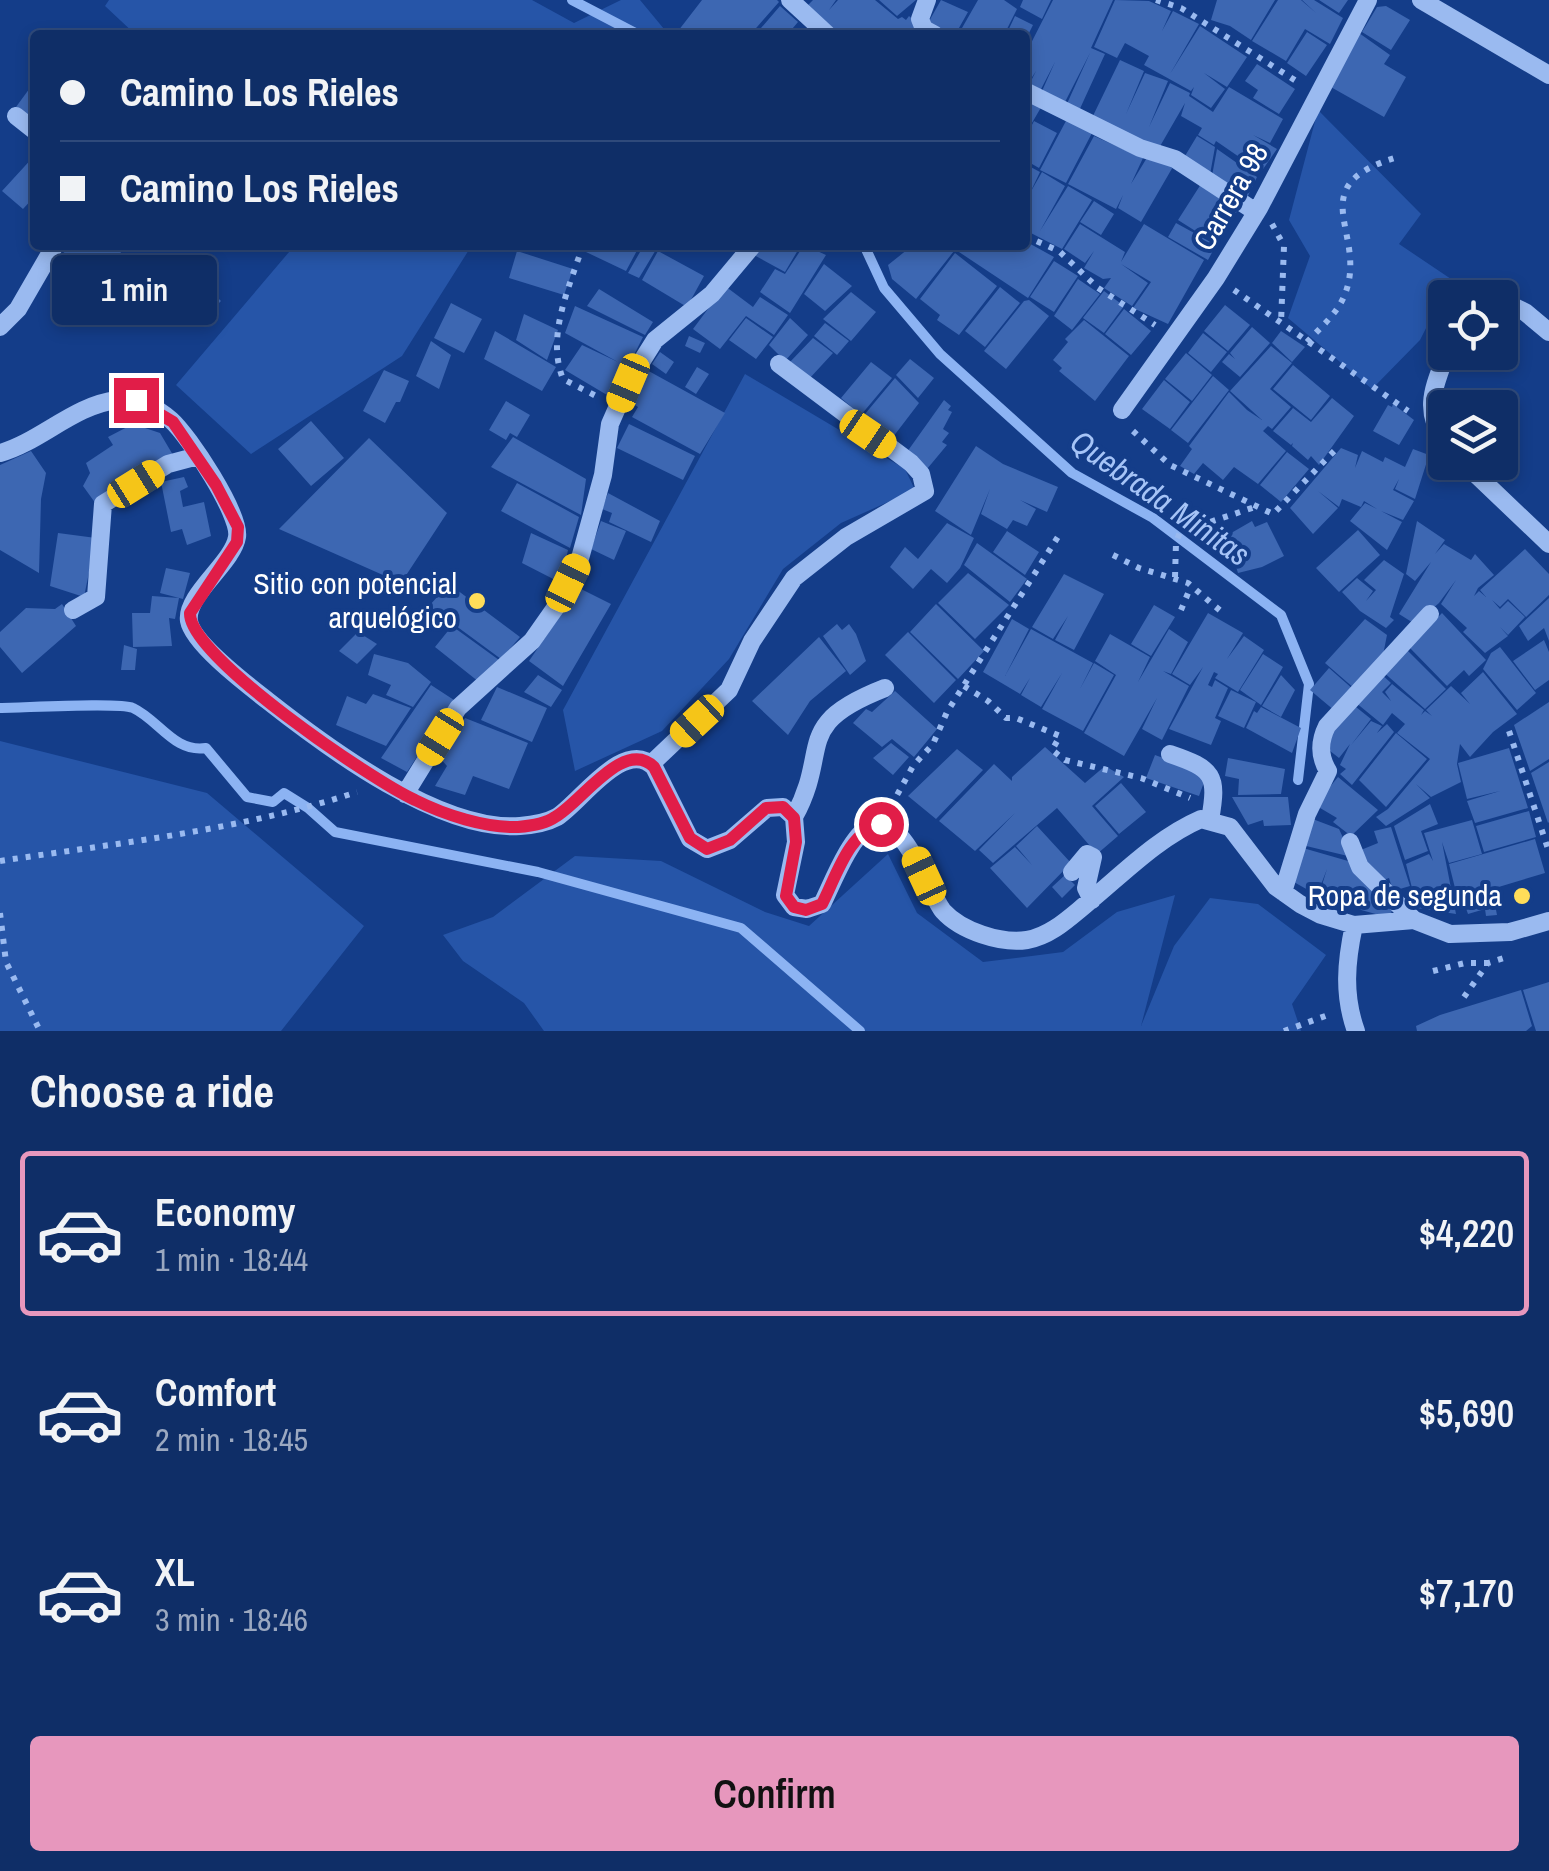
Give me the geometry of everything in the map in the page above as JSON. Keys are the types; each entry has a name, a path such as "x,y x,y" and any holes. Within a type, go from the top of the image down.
{"street":[{"path":"790,0 823,30"},
{"path":"925,30 920,19 927,0"},
{"name":"Carrera 98","path":"1122,410 1176,337 1257,210 1368,0"},
{"path":"1421,0 1549,76"},
{"path":"1030,94 1124,141 1175,159 1257,210"},
{"path":"16,116 30,128"},
{"path":"0,327 18,309 52,250"},
{"path":"404,794 458,708 532,641 558,604 579,562 603,475 610,424 628,383 654,340 712,294 749,250"},
{"path":"1518,311 1549,332"},
{"path":"651,764 729,690 757,632 794,578 846,537 925,491 922,474 911,463 779,364"},
{"path":"0,453 95,406 116,400 136,400 173,422 198,456 238,527 237,542 190,613 193,631 249,685 310,734 414,800 486,826 517,827 556,817 626,760 637,758 651,764 696,845 707,849 719,846 766,808 783,807 794,818"},
{"path":"73,610 96,597 103,504 168,464 198,456"},
{"path":"1482,480 1549,544"},
{"path":"1283,892 1308,814 1326,781 1328,772 1321,760 1321,746 1327,726 1430,614"},
{"path":"885,688 846,705 828,719 819,734 804,799 794,818 796,842 786,896 794,907 806,910 822,904 854,842 868,827 881,824 895,831 914,854 934,899 947,915 982,934 1003,940 1028,940 1056,929 1174,833 1201,819 1230,826 1283,892 1320,915 1354,925 1414,920"},
{"path":"1170,754 1197,763 1212,778 1216,788 1210,820"},
{"path":"1350,842 1360,868 1414,920 1450,934 1510,932 1549,921"},
{"path":"1072,872 1087,854 1093,857 1086,888 1092,900"},
{"path":"1354,925 1346,962 1348,1010 1356,1031"}],"path":[{"path":"1156,0 1181,8 1319,95"},
{"path":"1307,342 1335,311 1346,292 1350,254 1342,217 1343,193 1356,176 1377,163 1398,157"},
{"path":"1257,210 1284,246 1281,324"},
{"path":"1030,238 1059,252 1098,288 1176,337"},
{"path":"581,250 560,318 555,354 564,379 618,407"},
{"path":"1224,265 1228,270 1226,284 1411,413"},
{"path":"1122,410 1126,424 1170,465 1273,514 1338,447"},
{"path":"1175,577 1180,532 1256,506"},
{"path":"881,824 912,766 933,744 947,712 1061,532"},
{"path":"1114,555 1139,568 1175,577 1223,613"},
{"path":"1182,610 1191,586"},
{"path":"964,686 1006,718 1016,718 1060,736 1052,750 1065,760 1141,778 1190,797"},
{"path":"1509,731 1549,852"},
{"path":"0,862 144,840 308,808 387,782"},
{"path":"0,913 6,962 40,1031"},
{"path":"1434,971 1466,962 1488,963 1521,953"},
{"path":"1464,998 1488,963"},
{"path":"1284,1031 1348,1010"}],"shaded area":[{"path":"109,0 532,0 574,23 621,0 640,0 665,30 131,30 105,6"},
{"path":"1318,110 1421,214 1399,244 1451,279 1428,280 1428,324 1420,340 1372,389 1288,318 1310,256 1289,220"},
{"path":"291,250 469,250 402,356 251,454 176,385"},
{"path":"745,374 905,469 915,490 841,523 783,569 729,659 662,731 575,771 563,710"},
{"path":"0,741 207,793 364,926 281,1031 0,1031"},
{"path":"888,854 917,913 983,962 1063,952 1117,912 1175,895 1141,1026 1174,946 1210,898 1258,904 1326,955 1292,1004 1301,1031 544,1031 524,1003 463,961 443,935 493,917 575,856 661,861 765,912 809,926"}],"building":[{"path":"702,0 779,2 754,30 679,30"},
{"path":"813,0 836,0 829,10 838,0 875,0 898,19 906,20 909,16 921,27 836,30 807,6"},
{"path":"879,0 916,0 897,16"},
{"path":"941,0 968,12 958,30 944,30 928,23"},
{"path":"978,0 1004,0 1017,9 1006,30 961,30"},
{"path":"1023,0 1051,0 1042,19 1020,7"},
{"path":"1053,0 1113,0 1091,48 1105,54 1078,113 1065,108 1090,53 1065,102 1042,91 1055,62 1038,95 1030,91 1036,71 1030,80 1030,45"},
{"path":"1115,0 1149,1 1171,11 1162,31 1173,11 1199,24 1170,74 1200,26 1247,57 1227,87 1204,73 1225,89 1211,108 1191,95 1194,87 1191,91 1144,65 1149,56 1125,43 1117,58 1094,47"},
{"path":"1217,0 1275,0 1251,40 1230,26 1211,20"},
{"path":"1278,0 1301,0 1316,13 1302,0 1314,0 1343,18 1330,44 1305,29 1286,61 1252,41"},
{"path":"1319,0 1348,0 1339,13"},
{"path":"780,6 798,22 791,30 759,30"},
{"path":"1386,6 1410,20 1391,50 1362,32 1377,7"},
{"path":"1015,16 1033,25 1030,31 1008,30"},
{"path":"1307,32 1327,45 1306,76 1287,63"},
{"path":"1359,33 1390,55 1384,64 1406,77 1384,117 1329,86"},
{"path":"1120,60 1144,71 1126,114 1145,73 1168,81 1149,127 1170,83 1213,112 1229,87 1283,119 1270,143 1253,135 1277,149 1261,172 1216,141 1214,145 1198,135 1202,128 1181,116 1185,103 1159,148 1090,122"},
{"path":"1257,64 1295,89 1279,114 1253,98 1258,90 1245,81"},
{"path":"30,88 30,117 16,107"},
{"path":"1030,97 1043,104 1030,126"},
{"path":"1067,119 1092,133 1066,183 1040,170"},
{"path":"1034,121 1057,133 1039,168 1030,163 1030,129"},
{"path":"1094,136 1143,158 1131,184 1148,156 1174,165 1141,222 1118,208 1123,195 1116,209 1068,184"},
{"path":"1197,136 1215,147 1209,180 1182,161"},
{"path":"1217,149 1257,177 1246,200 1211,181"},
{"path":"30,160 30,201 23,209 2,191"},
{"path":"1030,167 1040,172 1030,193"},
{"path":"1042,172 1065,186 1040,231 1068,186 1092,200 1062,249 1030,233 1030,193"},
{"path":"1201,184 1239,208 1216,244 1178,220"},
{"path":"1094,201 1114,214 1101,235 1080,222"},
{"path":"1176,223 1216,245 1208,260 1168,237"},
{"path":"1080,224 1125,252 1121,262 1144,224 1204,260 1168,324 1133,308 1151,282 1121,264 1148,283 1132,306 1104,288 1111,278 1103,279 1084,268 1094,251 1085,263 1064,249"},
{"path":"1030,244 1054,257 1028,298 956,250 1030,250"},
{"path":"63,250 123,250 98,280"},
{"path":"587,250 637,250 626,271"},
{"path":"641,250 656,250 639,278 628,273"},
{"path":"757,250 798,250 785,272 754,255"},
{"path":"801,250 826,255 790,313 760,292 775,269 785,274"},
{"path":"907,250 954,251 916,299 892,279 888,265"},
{"path":"517,251 573,269 564,295 509,278"},
{"path":"658,251 704,276 687,307 642,280"},
{"path":"955,253 997,286 959,335 937,320 940,315 920,299"},
{"path":"1054,261 1078,276 1054,312 1030,297"},
{"path":"824,264 852,286 825,311 804,294"},
{"path":"188,269 221,301 201,321 168,290"},
{"path":"1078,279 1100,294 1072,330 1054,316"},
{"path":"725,286 753,307 760,297 788,315 774,335 746,316 720,349 693,329"},
{"path":"1000,287 1020,303 985,347 965,331"},
{"path":"599,289 653,322 645,335 587,306"},
{"path":"1104,291 1124,306 1104,333 1083,318"},
{"path":"851,292 876,312 851,341 823,319"},
{"path":"1029,300 1049,316 1006,369 984,351 1024,301"},
{"path":"451,303 482,319 464,353 434,338"},
{"path":"1225,305 1250,325 1228,351 1204,331"},
{"path":"575,306 643,337 628,367 623,365 607,395 565,370 582,345 618,362 565,333"},
{"path":"1124,309 1151,331 1131,355 1105,334"},
{"path":"524,314 558,330 547,360 516,340"},
{"path":"746,318 773,337 756,359 729,340"},
{"path":"790,318 808,335 785,361 769,345"},
{"path":"1084,320 1129,356 1095,401 1059,371 1062,368 1053,360 1068,342 1065,339"},
{"path":"825,323 849,341 837,355 814,336"},
{"path":"1252,327 1270,343 1240,377 1222,362 1229,354 1235,359 1230,353"},
{"path":"495,331 556,367 542,391 484,359"},
{"path":"1281,331 1305,347 1292,362 1272,343"},
{"path":"1203,333 1227,352 1211,372 1188,353"},
{"path":"689,336 705,343 700,353 685,346"},
{"path":"813,338 833,353 809,379 789,363"},
{"path":"431,341 451,355 439,389 416,376"},
{"path":"1271,346 1292,363 1270,389 1291,407 1272,429 1268,426 1263,431 1286,451 1258,484 1234,467 1223,480 1203,463 1194,474 1180,466 1192,449 1189,446 1229,392 1262,420 1230,391"},
{"path":"660,352 674,362 666,374 652,364"},
{"path":"1186,353 1212,375 1192,401 1165,379"},
{"path":"910,359 934,378 918,398 896,375"},
{"path":"871,362 892,378 861,415 841,398"},
{"path":"1293,365 1330,396 1311,420 1273,389"},
{"path":"697,367 709,374 696,394 685,387"},
{"path":"645,369 725,413 700,454 632,417 638,407 627,400"},
{"path":"384,370 409,381 385,423 363,411"},
{"path":"1213,376 1229,390 1188,443 1171,430"},
{"path":"895,378 919,403 893,437 865,414"},
{"path":"1164,380 1190,402 1170,429 1142,409"},
{"path":"1332,398 1354,416 1319,465 1273,431 1293,408 1311,422"},
{"path":"944,400 952,412 943,429 949,433 942,442 947,445 927,469 907,452"},
{"path":"506,401 530,415 517,437 510,433 506,440 489,430"},
{"path":"1393,404 1414,420 1399,445 1373,431 1388,405"},
{"path":"311,421 344,458 311,486 278,449"},
{"path":"133,424 160,433 173,455 96,504 83,486 90,473 86,463 113,445 108,437"},
{"path":"629,424 695,456 683,480 617,448"},
{"path":"513,437 586,479 581,515 491,467"},
{"path":"369,438 447,513 401,583 279,529"},
{"path":"976,446 1003,464 1058,487 1047,512 1020,500 1036,509 1027,526 1013,520 1007,529 981,514 990,489 971,535 935,511"},
{"path":"1341,448 1358,455 1355,468 1362,451 1405,467 1413,449 1428,455 1415,499 1395,489 1399,479 1393,490 1414,501 1403,520 1381,511 1402,522 1387,550 1350,521 1365,503 1377,509 1364,501 1361,507 1342,499 1339,507 1318,491 1338,508 1313,534 1290,508"},
{"path":"31,451 46,473 41,499 39,573 0,550 0,465"},
{"path":"1287,452 1309,469 1281,502 1260,485"},
{"path":"184,477 188,487 180,491 183,507 204,502 211,536 187,545 182,529 171,532 161,482"},
{"path":"517,483 579,517 570,548 501,511"},
{"path":"608,493 660,521 651,542 609,522 612,513 602,509"},
{"path":"601,521 626,531 614,560 591,549"},
{"path":"1252,521 1255,527 1267,522 1284,556 1238,573 1226,536"},
{"path":"1417,521 1445,540 1435,554 1444,544 1471,560 1475,554 1494,575 1474,596 1479,591 1486,597 1480,590 1525,549 1549,574 1549,595 1526,617 1508,599 1500,607 1492,600 1500,609 1508,601 1525,617 1508,635 1500,627 1508,636 1485,653 1463,632 1467,628 1441,604 1456,580 1439,603 1415,624 1399,614 1431,562 1415,581 1406,574"},
{"path":"947,523 974,538 960,568 947,583 931,569 913,589 890,567 905,547 918,559"},
{"path":"1358,530 1380,555 1339,592 1316,568"},
{"path":"1007,531 1039,552 1025,575 993,552"},
{"path":"58,533 96,538 84,597 50,586"},
{"path":"531,533 568,550 561,583 522,563"},
{"path":"977,543 1027,579 1010,602 964,565"},
{"path":"1384,560 1404,574 1390,617 1394,620 1386,628 1360,611 1342,592 1357,578 1373,591 1366,601 1376,590 1364,580"},
{"path":"166,568 190,573 183,599 160,593"},
{"path":"968,573 1009,605 975,639 938,603"},
{"path":"1064,574 1104,594 1074,650 1055,640 1068,616 1053,639 1032,627"},
{"path":"449,584 520,637 501,659 429,606"},
{"path":"579,588 611,604 563,686 529,661"},
{"path":"152,596 179,598 175,619 169,618 172,646 133,647 132,613 150,613"},
{"path":"1549,598 1549,641 1544,628 1528,641 1519,626"},
{"path":"62,604 76,626 22,673 0,647 0,632 26,608 55,609"},
{"path":"936,604 984,651 958,679 910,632"},
{"path":"1154,605 1175,617 1151,656 1131,644"},
{"path":"1208,613 1243,633 1227,659 1244,636 1264,650 1238,692 1215,678 1218,674 1214,672 1208,685 1212,687 1215,680 1228,688 1215,718 1221,721 1211,745 1169,729 1203,667 1190,685 1172,674"},
{"path":"1442,613 1486,660 1469,676 1464,670 1447,686 1409,647"},
{"path":"1012,619 1029,629 1005,676 1031,629 1093,663 1080,689 1094,663 1114,675 1083,731 1042,709 1062,673 1041,707 1021,695 1030,678 1020,694 983,672"},
{"path":"1365,619 1387,635 1382,660 1355,689 1325,663"},
{"path":"837,624 842,630 849,624 866,661 850,675 823,636"},
{"path":"452,626 499,660 479,682 435,647"},
{"path":"1169,629 1188,642 1171,674 1163,671 1189,686 1162,740 1142,729 1157,698 1124,756 1084,733 1116,675 1095,661 1110,634 1150,657 1138,682"},
{"path":"358,632 377,644 357,664 339,651"},
{"path":"908,632 956,680 934,703 885,655"},
{"path":"819,637 846,671 810,701 788,735 752,701"},
{"path":"1544,640 1549,652 1549,680 1535,690 1513,661"},
{"path":"124,645 137,649 135,670 121,670"},
{"path":"1500,647 1536,693 1517,710 1483,669 1491,653"},
{"path":"1405,648 1446,689 1425,709 1381,670"},
{"path":"374,654 408,663 431,682 413,707 386,695 391,685 368,675"},
{"path":"1263,654 1283,667 1261,705 1240,690"},
{"path":"1329,668 1354,690 1335,711 1310,690"},
{"path":"1483,672 1517,714 1470,757 1460,744 1457,764 1461,782 1431,797 1416,784 1430,798 1386,826 1376,817 1388,809 1430,759 1397,733 1405,724 1392,713 1383,725 1355,702 1380,673 1391,683 1382,692 1391,701 1385,692 1392,684 1424,710 1421,715 1425,711 1432,716 1426,710 1451,686 1470,704 1461,693"},
{"path":"538,675 562,690 551,707 524,692"},
{"path":"1281,675 1295,690 1281,717 1262,706"},
{"path":"431,685 454,700 407,772 381,758"},
{"path":"497,687 547,708 532,742 481,720"},
{"path":"1231,690 1256,702 1244,728 1218,716"},
{"path":"895,691 937,729 914,757 892,739 882,747 853,723 866,709 872,712"},
{"path":"373,694 411,708 386,746 336,725 347,696 366,704"},
{"path":"1549,702 1549,759 1530,771 1514,725"},
{"path":"1351,703 1371,719 1351,745 1371,721 1382,726 1377,733 1387,724 1394,732 1352,785 1340,774 1346,769 1340,765 1350,744 1339,758 1325,747 1332,727"},
{"path":"1261,707 1301,728 1292,753 1246,728 1254,711 1257,713"},
{"path":"465,718 528,743 509,789 473,776 465,795 435,786 447,766 439,757"},
{"path":"1396,733 1427,759 1386,807 1359,780"},
{"path":"891,743 909,757 893,775 873,758"},
{"path":"1045,747 1085,783 1105,766 1124,777 1092,806 1118,836 1097,854 1057,808 993,863 979,850 1015,813 975,851 939,821 994,764 1012,781"},
{"path":"1509,748 1528,808 1475,823 1467,801 1500,791 1467,799 1458,763"},
{"path":"957,749 983,770 936,819 908,796"},
{"path":"1155,755 1207,774 1199,796 1146,778"},
{"path":"1228,758 1285,769 1281,794 1238,795 1239,779 1225,776"},
{"path":"1549,762 1549,822 1548,823 1531,773"},
{"path":"1338,777 1378,810 1351,836 1333,822 1337,818 1315,805"},
{"path":"1121,783 1146,812 1119,834 1095,806"},
{"path":"1232,797 1288,797 1291,825 1264,826 1263,820 1248,825"},
{"path":"1430,804 1438,824 1421,831 1428,851 1405,860 1394,826"},
{"path":"1529,811 1536,837 1484,852 1476,826"},
{"path":"1310,818 1339,829 1352,857 1302,845"},
{"path":"1472,820 1482,854 1449,863 1442,842 1456,914 1417,908 1406,864 1429,854 1433,861 1424,833"},
{"path":"1037,826 1071,863 1027,908 990,868 1015,847 1032,865 1016,846"},
{"path":"1391,827 1410,886 1393,891 1389,878 1375,883 1356,852 1378,843 1374,831"},
{"path":"1535,839 1545,873 1492,889 1497,915 1486,916 1485,909 1468,914 1462,897 1457,896 1449,864"},
{"path":"1303,848 1355,863 1394,902 1390,918 1318,898 1327,869 1317,895 1292,881"},
{"path":"1065,875 1075,885 1062,898 1052,887"},
{"path":"1549,982 1549,1031 1536,1031 1523,990"},
{"path":"1521,990 1532,1026 1526,1031 1417,1031 1416,1026 1440,1015"}],"waterway":[{"name":"Quebrada Minitas","path":"572,0 629,30"},
{"name":"Quebrada Minitas","path":"866,250 884,288 940,354 1072,473 1153,518 1281,615 1309,684 1298,780"},
{"path":"0,708 133,708 185,746 206,748 247,797 273,802 284,793 335,832 538,872 741,928 860,1031"}],"place":[{"name":"Sitio con potencial arquelógico","path":"477,601"},
{"name":"Ropa de segunda","path":"1522,896"}],"route":[{"path":"136,400 173,422 216,485 238,527 237,542 190,613 193,631 262,696 310,734 414,800 486,826 537,824 556,817 617,764 637,758 648,760 690,838 707,849 730,840 766,808 783,807 794,818 796,842 786,896 794,907 806,910 822,904 854,842 868,827 881,824"}]}
